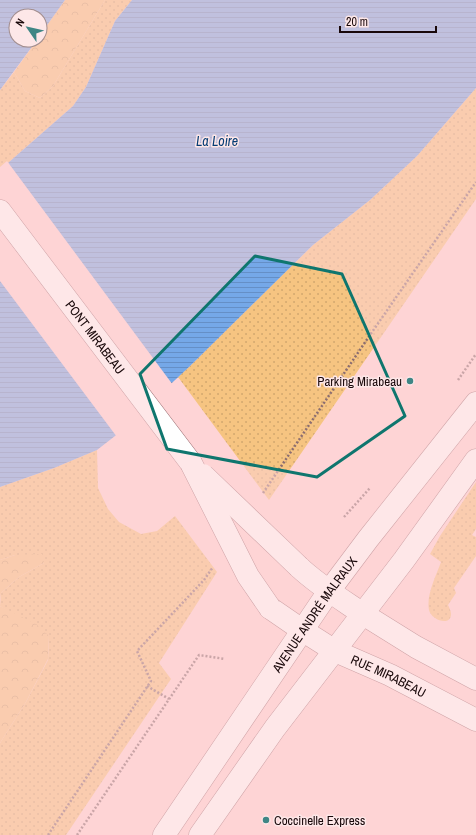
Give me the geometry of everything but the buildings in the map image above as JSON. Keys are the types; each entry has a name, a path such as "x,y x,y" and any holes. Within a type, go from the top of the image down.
{"main road":[{"name":"PONT MIRABEAU","path":"0,211 191,463 298,567 329,591"},
{"name":"AVENUE ANDRÉ MALRAUX","path":"164,835 329,591 368,539 476,403"},
{"path":"200,835 275,728 404,560 476,460"},
{"name":"PONT MIRABEAU","path":"191,463 248,576 270,608 302,630"},
{"path":"329,591 412,645 476,679"},
{"name":"RUE MIRABEAU","path":"302,630 335,650 390,675 476,720"}],"path":[{"path":"78,835 199,654 225,659"},
{"path":"147,686 169,699"}],"highlighted area":[{"path":"255,256 342,274 405,416 317,477 167,449 140,374"}],"green space":[{"path":"65,0 105,0 53,86 40,98 25,91 14,72 31,48 48,48 48,24"},
{"path":"105,0 132,0 115,21 86,87 73,106 0,170 0,90 14,72 25,91 40,98 53,86"},
{"path":"476,88 476,199 269,500 178,377 313,245 370,200 417,156"},
{"path":"97,450 98,488 108,509 119,522 141,534 157,531 175,516 217,572 159,663 171,679 66,835 0,835 0,743 26,702 48,660 49,636 0,606 1,593 19,577 44,563 15,555 0,560 0,487 54,468"},
{"path":"476,482 476,529 472,535 476,537 476,556 454,588 456,593 448,605 451,613 450,618 445,621 441,621 433,617 429,610 428,604 434,579 441,562 430,554 440,536"},
{"path":"42,554 44,563 19,577 1,593 0,601 0,560 15,555"},
{"path":"0,606 36,624 49,636 48,659 26,702 0,743"}],"water":[{"path":"0,0 65,0 48,24 48,8 8,8 8,48 31,48 0,90"},
{"name":"La Loire","path":"132,0 476,0 476,88 417,156 370,200 313,245 189,367 115,436 97,450 54,468 0,487 0,170 73,106 86,87 115,21"}],"pier":[{"path":"7,161 173,385 117,437 0,281 0,167"}],"place":[{"name":"Parking Mirabeau","path":"410,381"},
{"name":"Coccinelle Express","path":"266,820"}]}
